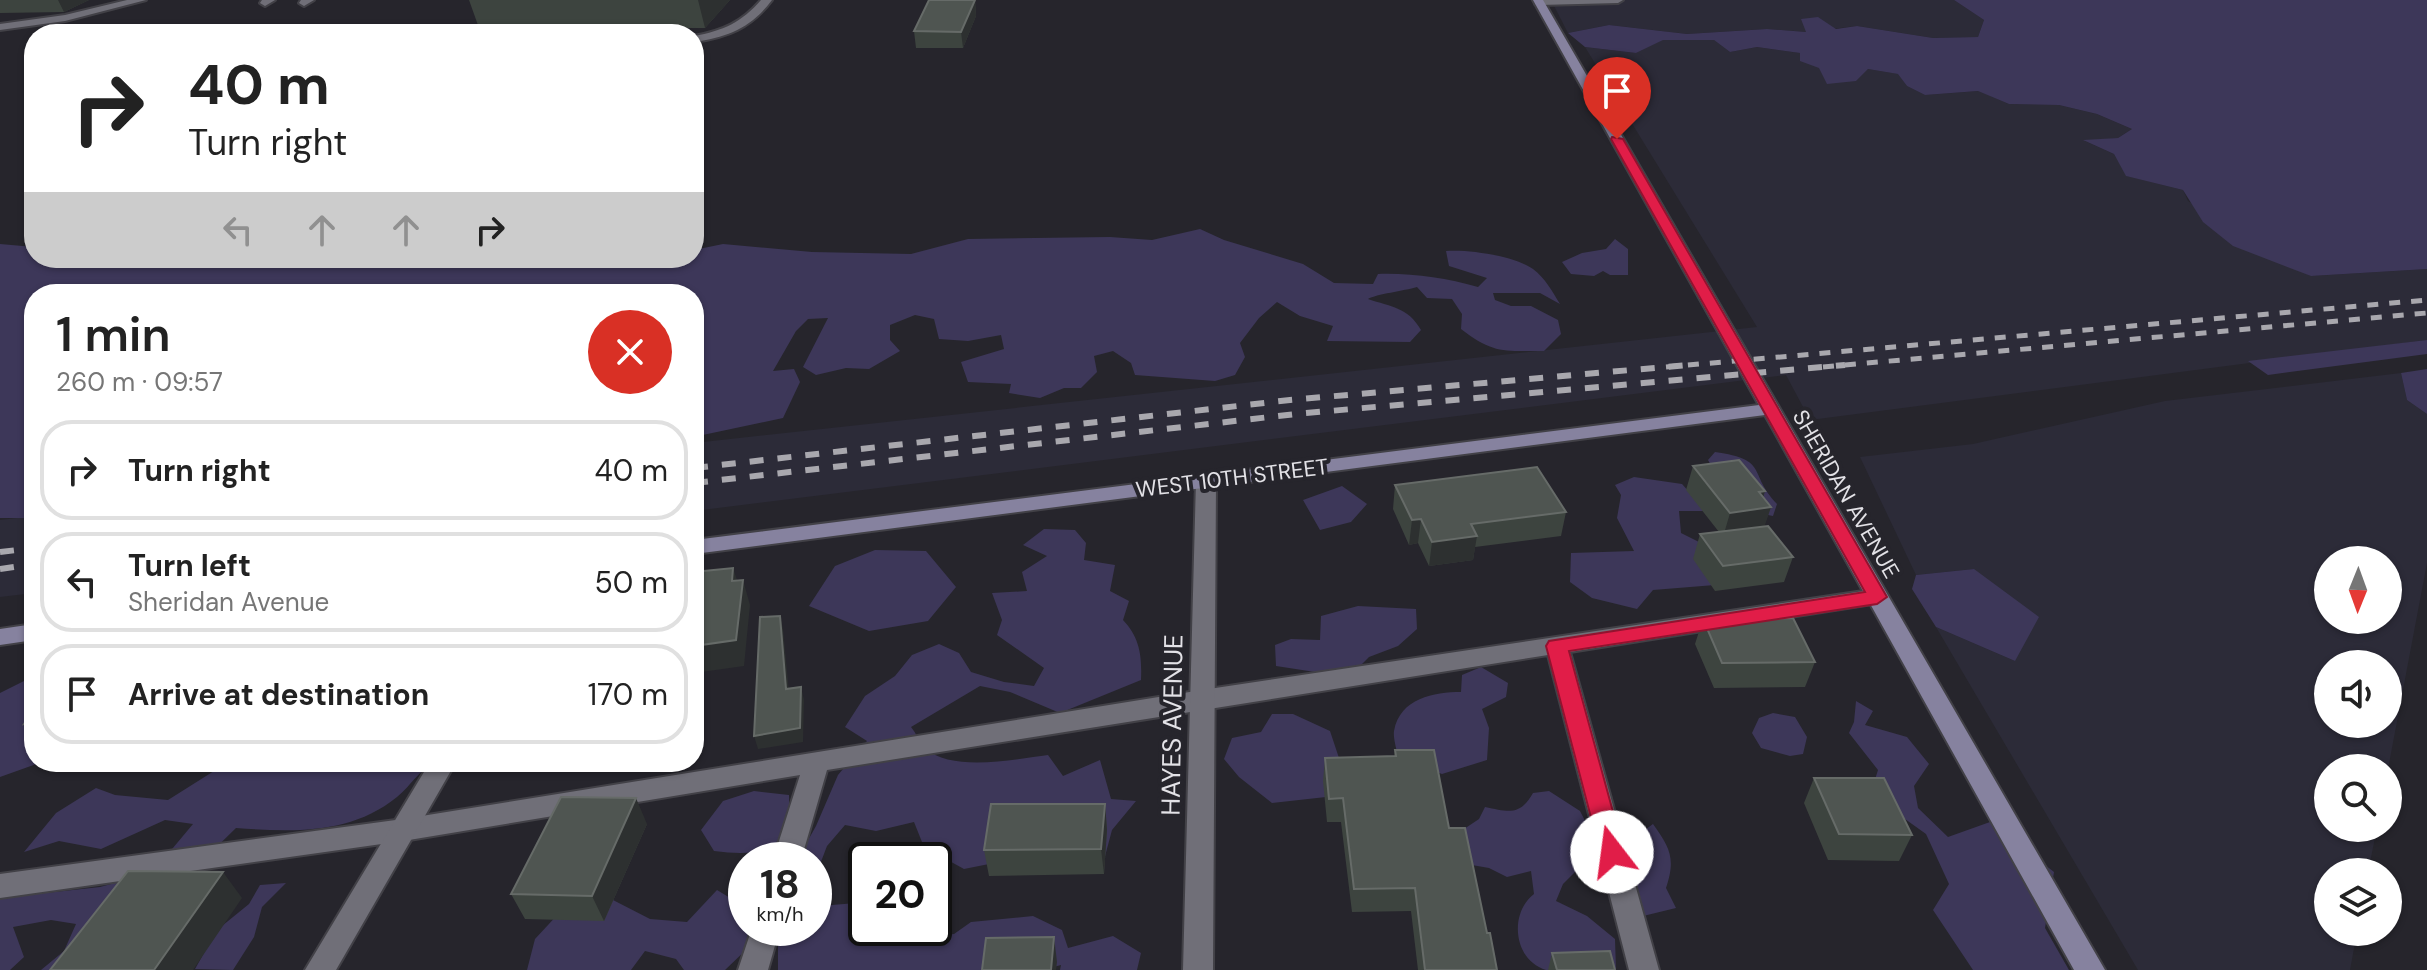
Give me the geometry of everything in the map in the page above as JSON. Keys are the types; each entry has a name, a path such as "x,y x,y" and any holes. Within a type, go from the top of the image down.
{"street":[{"path":"25,24 141,0"},
{"path":"704,37 749,23 767,0"},
{"path":"1539,1 1618,0"},
{"name":"SHERIDAN AVENUE","path":"1539,1 2090,970"},
{"path":"0,27 24,24"},
{"path":"18,25 24,29"},
{"name":"WEST 10TH STREET","path":"704,546 1770,409"},
{"name":"HAYES AVENUE","path":"1198,970 1206,481"},
{"path":"0,886 403,830 1202,699 1877,597"},
{"path":"0,637 24,633"},
{"path":"1557,646 1644,970"},
{"path":"793,842 817,762"},
{"path":"320,970 437,772"},
{"path":"753,970 760,946"}],"shaded area":[{"path":"1551,0 1954,0 1984,20 1978,37 1933,38 1857,26 1807,32 1767,29 1687,34 1609,25 1568,33"},
{"path":"1954,0 2427,0 2427,269 2311,276 2233,246 2203,222 2183,190 2126,176 2114,154 2083,140 2118,138 2132,129 2097,114 2059,105 2009,104 1978,91 1925,95 1907,86 1898,74 1868,69 1856,81 1827,84 1819,68 1800,61 1800,53 1757,47 1730,52 1714,40 1663,40 1636,53 1585,47 1568,33 1609,25 1687,34 1767,29 1806,32 1801,19 1818,17 1836,29 1857,26 1933,38 1978,37 1984,20"},
{"path":"1662,40 1714,40 1730,52 1757,47 1800,53 1856,81 1868,69 1899,74 1907,86 1925,95 1979,91 2009,104 2059,105 2097,114 2132,129 2118,138 2085,141 2114,154 2127,176 2183,190 2188,201 2311,276 2427,269 2427,340 1810,420 1786,375 704,510 704,442 1757,327 1585,47 1636,53"},
{"path":"1200,229 1224,240 1303,264 1334,283 1373,284 1378,274 1391,274 1429,277 1478,287 1487,278 1449,266 1446,251 1503,257 1533,269 1560,304 1540,293 1493,293 1495,300 1511,306 1531,306 1558,320 1561,334 1544,351 1509,351 1491,347 1461,329 1462,314 1452,299 1427,298 1417,287 1368,299 1398,309 1416,322 1421,330 1410,342 1327,341 1333,326 1300,316 1277,302 1259,318 1240,343 1245,357 1235,375 1215,381 1135,375 1131,363 1113,351 1094,356 1097,372 1081,388 1064,388 1040,398 1009,393 1011,384 968,382 961,362 1004,349 1001,335 968,341 939,339 934,319 915,315 890,325 890,340 900,351 869,369 846,368 816,375 803,367 828,318 808,319 796,331 773,371 794,369 800,382 783,418 704,435 704,284 24,284 24,518 0,518 0,244 24,246 24,268 704,268 704,248 723,244 812,252 911,254 968,239 1110,237 1152,240"},
{"path":"1615,239 1628,249 1628,275 1610,275 1603,271 1594,276 1571,274 1562,262 1582,253 1606,249"},
{"path":"2427,340 2427,354 2268,375 2248,361"},
{"path":"2427,369 2427,414 2407,400 2401,373"},
{"path":"2401,373 2407,400 2427,414 2427,563 2402,695 2402,650 2314,650 2314,738 2394,738 2391,754 2314,754 2314,842 2374,842 2371,858 2314,858 2314,946 2354,946 2350,970 2138,970 1936,627 2015,661 1974,569 1916,575 1860,457 1973,444 2165,401"},
{"path":"1715,452 1744,459 1751,464 1777,504 1773,516 1747,511 1718,478 1708,460"},
{"path":"1634,477 1682,484 1706,511 1679,511 1681,533 1729,557 1715,585 1653,590 1637,609 1592,598 1570,582 1571,553 1634,551 1617,518 1621,495 1615,485"},
{"path":"1342,486 1367,504 1351,522 1320,530 1303,500"},
{"path":"24,517 24,594 0,597 0,520"},
{"path":"1044,529 1075,530 1086,543 1084,560 1115,565 1110,591 1129,601 1123,620 1139,648 1141,680 1060,713 1010,692 980,686 911,727 925,748 951,760 985,762 1048,755 1063,776 1100,760 1111,799 1136,801 1112,830 1104,860 994,863 964,869 952,862 952,842 922,842 914,822 876,831 845,825 830,842 807,842 838,775 867,741 845,727 865,696 895,676 912,655 939,644 959,653 971,672 1004,682 1034,686 1044,668 997,635 1002,620 992,593 1027,591 1022,572 1047,556 1023,545"},
{"path":"875,550 926,551 956,587 928,621 869,631 809,606 835,566"},
{"path":"1974,569 2039,617 2015,661 1936,627 1912,589 1916,575"},
{"path":"1358,606 1416,609 1417,629 1398,646 1369,657 1357,669 1328,674 1276,666 1275,645 1291,639 1320,640 1321,616"},
{"path":"1481,667 1508,683 1506,697 1482,709 1489,728 1487,760 1442,774 1398,757 1394,731 1403,711 1420,699 1440,693 1461,692 1462,675"},
{"path":"24,681 24,768 0,777 0,693"},
{"path":"1856,701 1873,711 1865,725 1907,737 1929,764 1914,786 1918,808 1948,837 1990,822 2054,872 2045,928 2069,970 1973,970 1933,910 1949,884 1926,834 1884,804 1873,786 1878,770 1849,733 1854,722"},
{"path":"1773,713 1795,717 1807,737 1803,754 1790,756 1761,748 1752,733 1759,718"},
{"path":"1272,714 1293,714 1330,731 1345,776 1326,797 1272,803 1239,777 1224,759 1232,738 1261,732"},
{"path":"212,772 421,772 397,797 379,809 340,825 300,830 236,828 193,870 154,899 124,970 41,970 64,951 76,924 51,920 13,927 24,957 10,970 0,970 0,884 36,894 100,887 152,873 193,824 165,820 101,849 59,841 24,852 56,813 96,788 115,795 168,800"},
{"path":"754,791 789,795 785,829 776,842 728,842 728,853 714,851 701,830 723,801"},
{"path":"1549,791 1580,811 1597,844 1632,836 1653,824 1670,854 1671,869 1666,888 1676,908 1639,917 1622,859 1594,853 1563,884 1556,901 1587,916 1615,939 1616,970 1546,970 1535,965 1521,947 1518,935 1521,912 1534,894 1531,871 1507,877 1489,868 1466,864 1464,829 1479,819 1485,807 1518,809 1533,793"},
{"path":"286,883 262,907 254,937 233,970 195,969 217,930 249,904 260,885"},
{"path":"717,890 728,897 728,946 749,947 725,970 684,970 676,959 645,951 631,970 527,970 535,939 574,897 613,900 650,919 687,922"},
{"path":"848,904 848,946 952,946 952,934 971,922 1033,916 1062,930 1068,948 1113,936 1141,953 1137,970 1060,970 1061,965 1042,970 778,970 778,946 832,946 832,905"}],"building":[{"path":"929,0 975,0 961,32 914,31"},
{"path":"1739,460 1765,491 1759,492 1771,507 1730,513 1693,466"},
{"path":"1537,467 1566,512 1471,524 1477,536 1432,542 1421,519 1412,520 1395,485"},
{"path":"1768,526 1793,557 1723,566 1700,534"},
{"path":"733,568 732,581 743,580 736,640 704,645 704,571"},
{"path":"780,616 786,689 801,687 800,728 754,736 760,617"},
{"path":"1793,618 1815,662 1722,663 1703,619"},
{"path":"1395,750 1434,750 1449,828 1465,828 1497,970 1425,970 1415,888 1354,889 1343,798 1329,799 1325,758 1396,756"},
{"path":"1814,778 1884,778 1912,835 1839,834"},
{"path":"561,797 636,798 592,896 511,894"},
{"path":"991,804 1105,804 1101,849 984,850"},
{"path":"128,871 223,872 154,970 50,970"},
{"path":"1054,937 1051,970 982,970 986,938"},
{"path":"1610,951 1615,970 1557,970 1552,953"}],"railway":[{"path":"1666,367 2427,300"},
{"path":"1823,367 2427,313"},
{"path":"704,467 1290,400 1688,365"},
{"path":"704,482 1296,414 1845,365"},
{"path":"0,552 24,549"},
{"path":"0,569 24,565"}],"route":[{"path":"1612,852 1557,646 1877,597 1617,139"}]}
